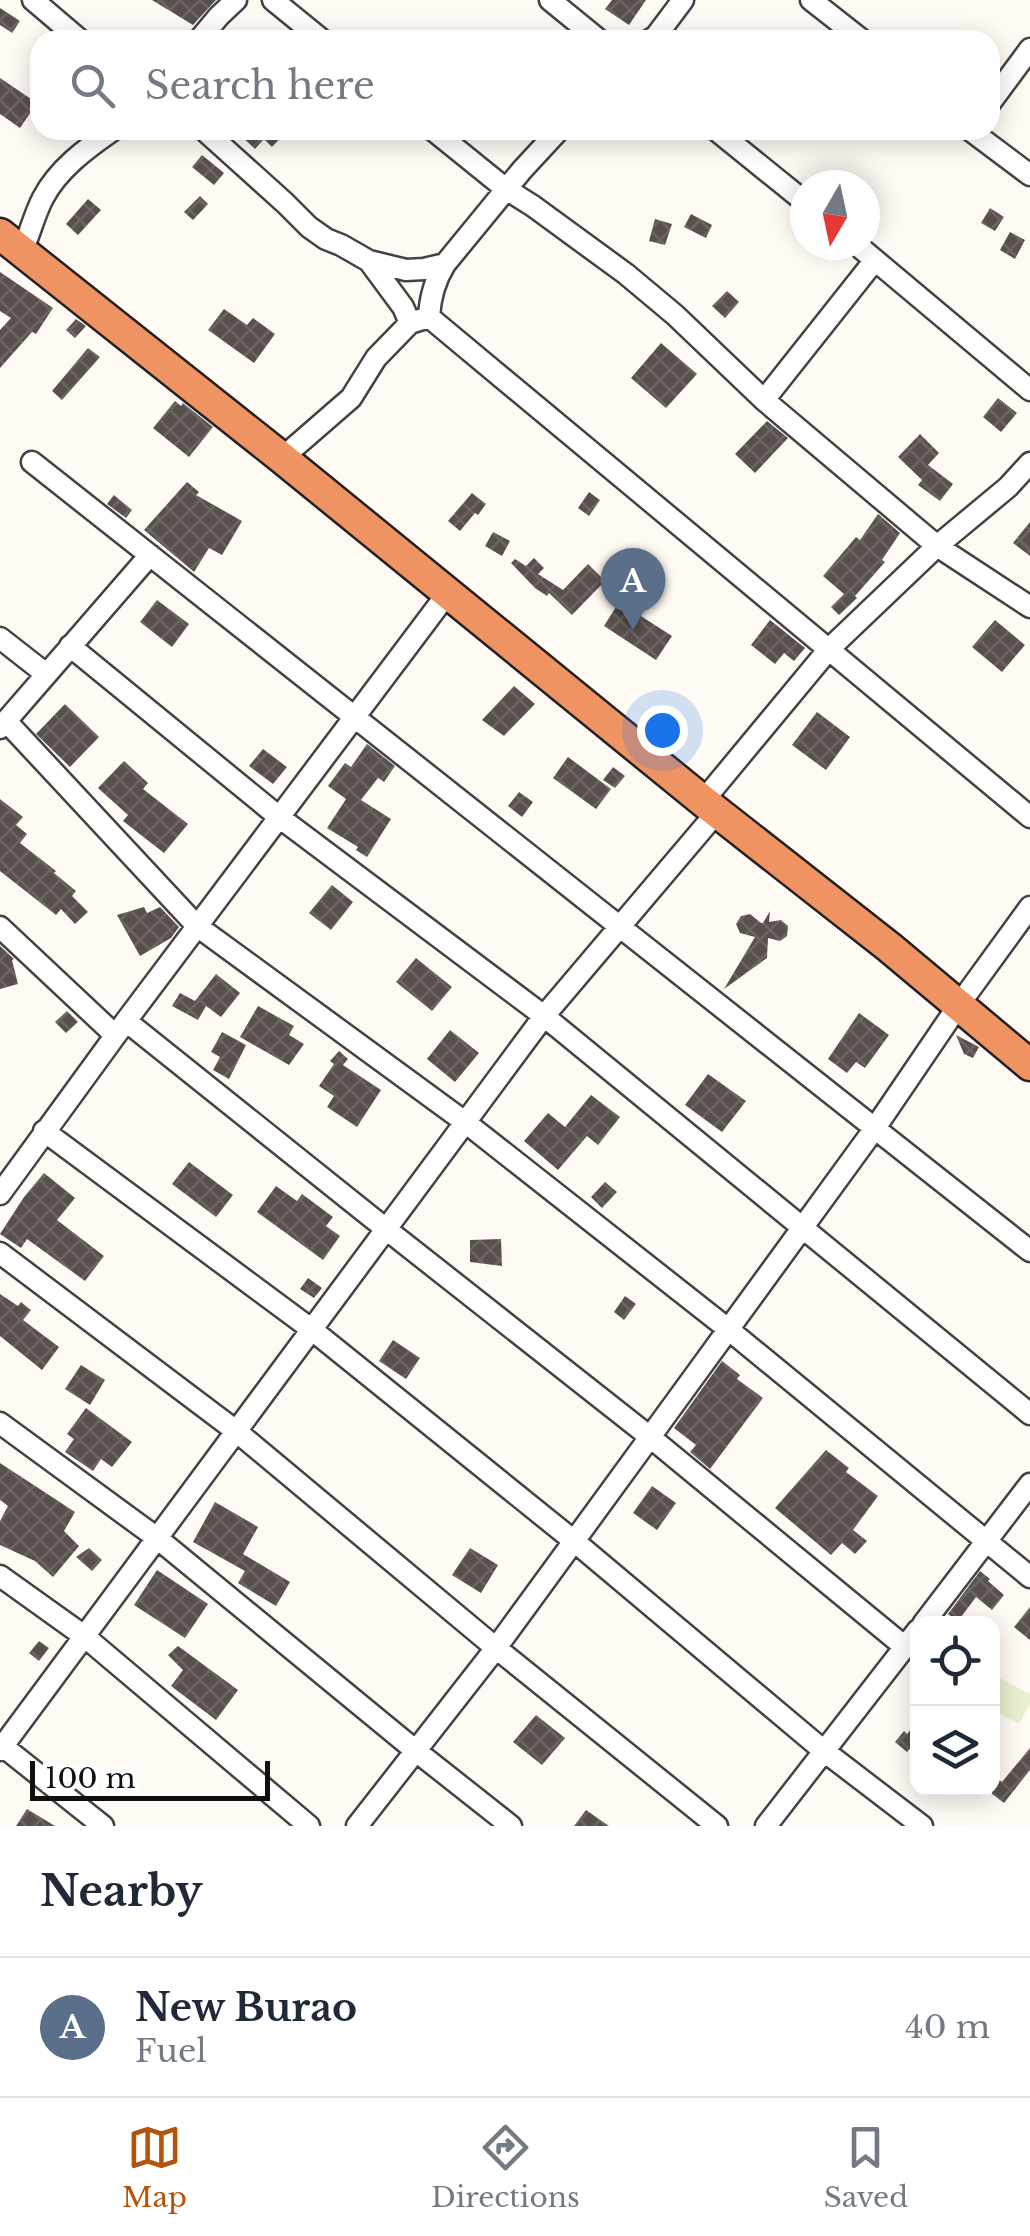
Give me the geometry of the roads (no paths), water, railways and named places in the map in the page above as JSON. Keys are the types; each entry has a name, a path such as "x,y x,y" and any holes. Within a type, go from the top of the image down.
{"highway":[{"path":"7,243 282,458 889,947 1030,1066"}],"street":[{"path":"34,0 68,30"},
{"path":"207,30 236,0"},
{"path":"273,0 310,30"},
{"path":"550,0 587,30"},
{"path":"660,30 683,0"},
{"path":"811,0 849,30"},
{"path":"1000,90 1030,49"},
{"path":"7,243 34,223 54,180 100,140"},
{"path":"215,140 326,240 369,261 406,270 445,264"},
{"path":"445,140 506,189 626,274 764,400 937,546 1030,606"},
{"path":"282,458 351,398 376,358 420,320 445,264 550,140"},
{"path":"728,140 790,190"},
{"path":"983,140 1030,175"},
{"path":"764,400 875,260 1030,390"},
{"path":"369,261 403,307 829,649 1030,817"},
{"path":"32,462 1030,1250"},
{"path":"102,1826 1,1746 544,1016 620,926 829,649 1030,463"},
{"path":"150,555 3,725 197,926 465,1122 728,1329 1030,1577"},
{"path":"0,1194 447,594"},
{"path":"0,638 46,674"},
{"path":"70,646 278,816 544,1016 1030,1414"},
{"path":"357,1826 496,1648 875,1128 1030,907"},
{"path":"0,927 120,1028 386,1229 910,1638"},
{"path":"44,1132 311,1330 574,1541 824,1751 922,1826"},
{"path":"0,1254 236,1431 717,1826"},
{"path":"0,1423 157,1538 511,1826"},
{"path":"928,1616 1030,1484"},
{"path":"0,1576 84,1636 309,1826"},
{"path":"766,1826 910,1640"}],"place":[{"name":"New Burao","path":"633,630"}]}
